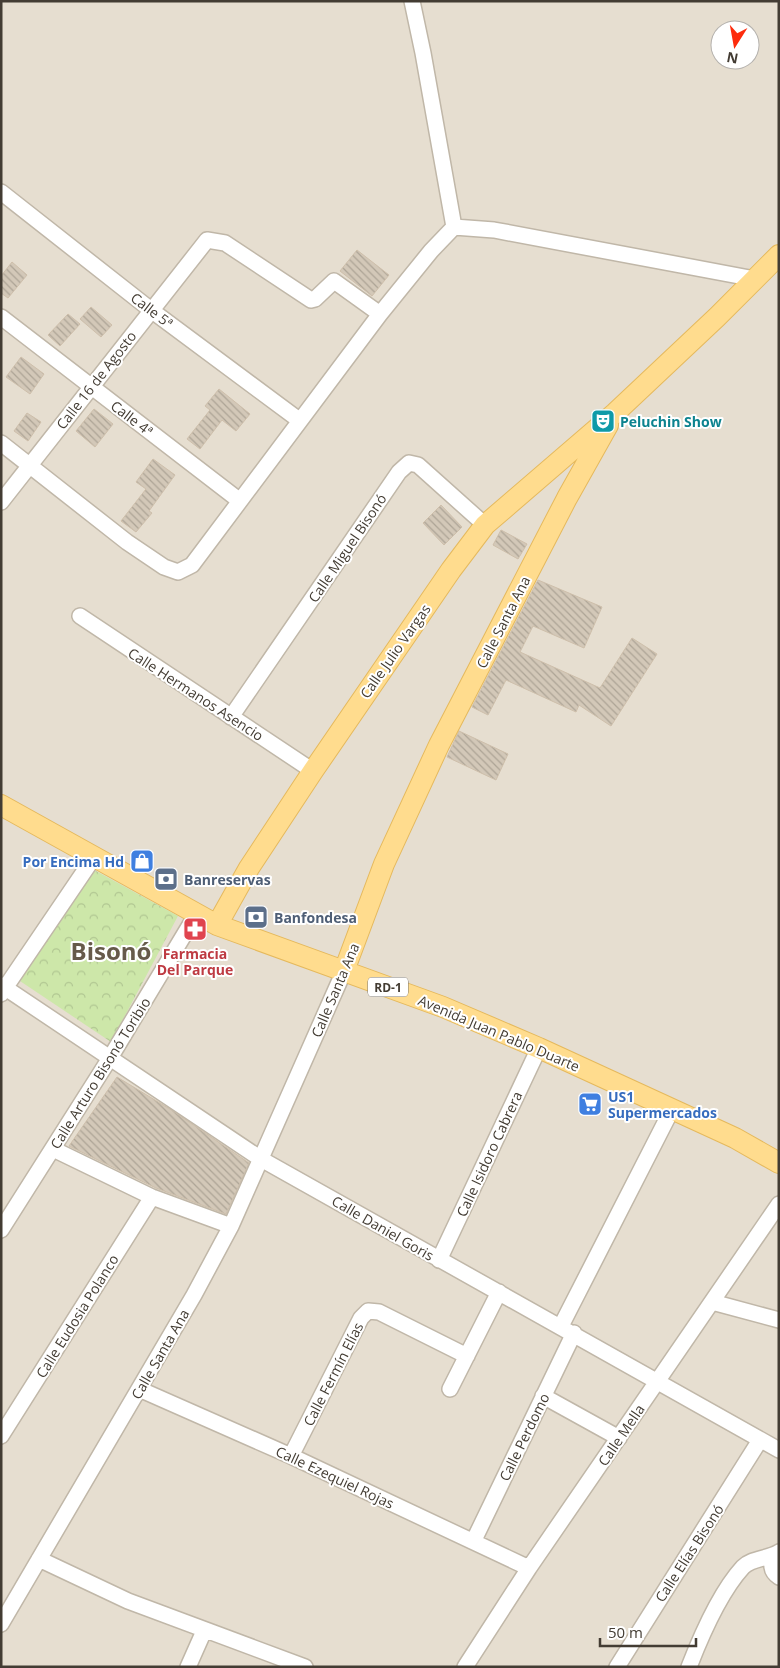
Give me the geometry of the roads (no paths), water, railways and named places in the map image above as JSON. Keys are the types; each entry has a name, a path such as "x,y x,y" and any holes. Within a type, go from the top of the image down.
{"main road":[{"path":"615,413 779,255"},
{"name":"Calle Julio Vargas","path":"217,925 249,868 313,771 451,570 485,525 615,413"},
{"name":"Calle Santa Ana","path":"344,971 384,864 419,787 567,498 615,413"},
{"path":"542,476 567,498"},
{"name":"Avenida Juan Pablo Duarte","path":"1,805 217,925 443,1007 539,1048 735,1138 779,1163"}],"street":[{"path":"412,1 454,227"},
{"name":"Calle 5ª","path":"3,198 299,420"},
{"path":"454,227 494,230 755,279"},
{"path":"1,443 127,542 164,567 178,572 192,565 380,314 431,251 454,227"},
{"name":"Calle 16 de Agosto","path":"1,502 208,240 213,239 225,243 311,300 315,299 334,281 380,314"},
{"name":"Calle 4ª","path":"1,317 240,500"},
{"name":"Calle Miguel Bisonó","path":"231,717 399,472 409,463 418,465 485,525"},
{"name":"Calle Hermanos Asencio","path":"80,616 313,771"},
{"path":"3,989 94,857"},
{"name":"Calle Arturo Bisonó Toribio","path":"1,1230 6,1211 53,1149 196,915"},
{"name":"Calle Santa Ana","path":"1,1624 194,1295 231,1226 344,971"},
{"name":"Calle Daniel Goris","path":"3,989 261,1159 779,1450"},
{"name":"Calle Isidoro Cabrera","path":"439,1260 539,1048"},
{"name":"Calle Perdomo","path":"474,1540 544,1396 567,1330 672,1109"},
{"path":"53,1149 152,1197 231,1226"},
{"name":"Calle Eudosia Polanco","path":"1,1436 152,1197"},
{"name":"Calle Mella","path":"465,1667 529,1568 779,1204"},
{"path":"450,1388 499,1292"},
{"path":"712,1302 779,1320"},
{"name":"Calle Fermín Elías","path":"292,1456 361,1318 368,1311 379,1312 467,1356"},
{"name":"Calle Ezequiel Rojas","path":"139,1389 292,1456 474,1540 529,1568"},
{"path":"544,1396 619,1438"},
{"name":"Calle Elías Bisonó","path":"617,1667 760,1440"},
{"path":"776,1554 771,1564 774,1573 779,1577"},
{"path":"690,1667 701,1637 717,1606 744,1566 776,1554"},
{"path":"39,1559 128,1601 204,1631 305,1667"},
{"path":"188,1667 204,1631"}],"place":[{"name":"Peluchin Show","path":"603,421"},
{"name":"Por Encima Hd","path":"142,861"},
{"name":"Banreservas","path":"166,879"},
{"name":"Banfondesa","path":"256,917"},
{"name":"Farmacia Del Parque","path":"195,929"},
{"name":"US1 Supermercados","path":"590,1104"}],"district":[{"name":"Bisonó","path":"111,950"}]}
